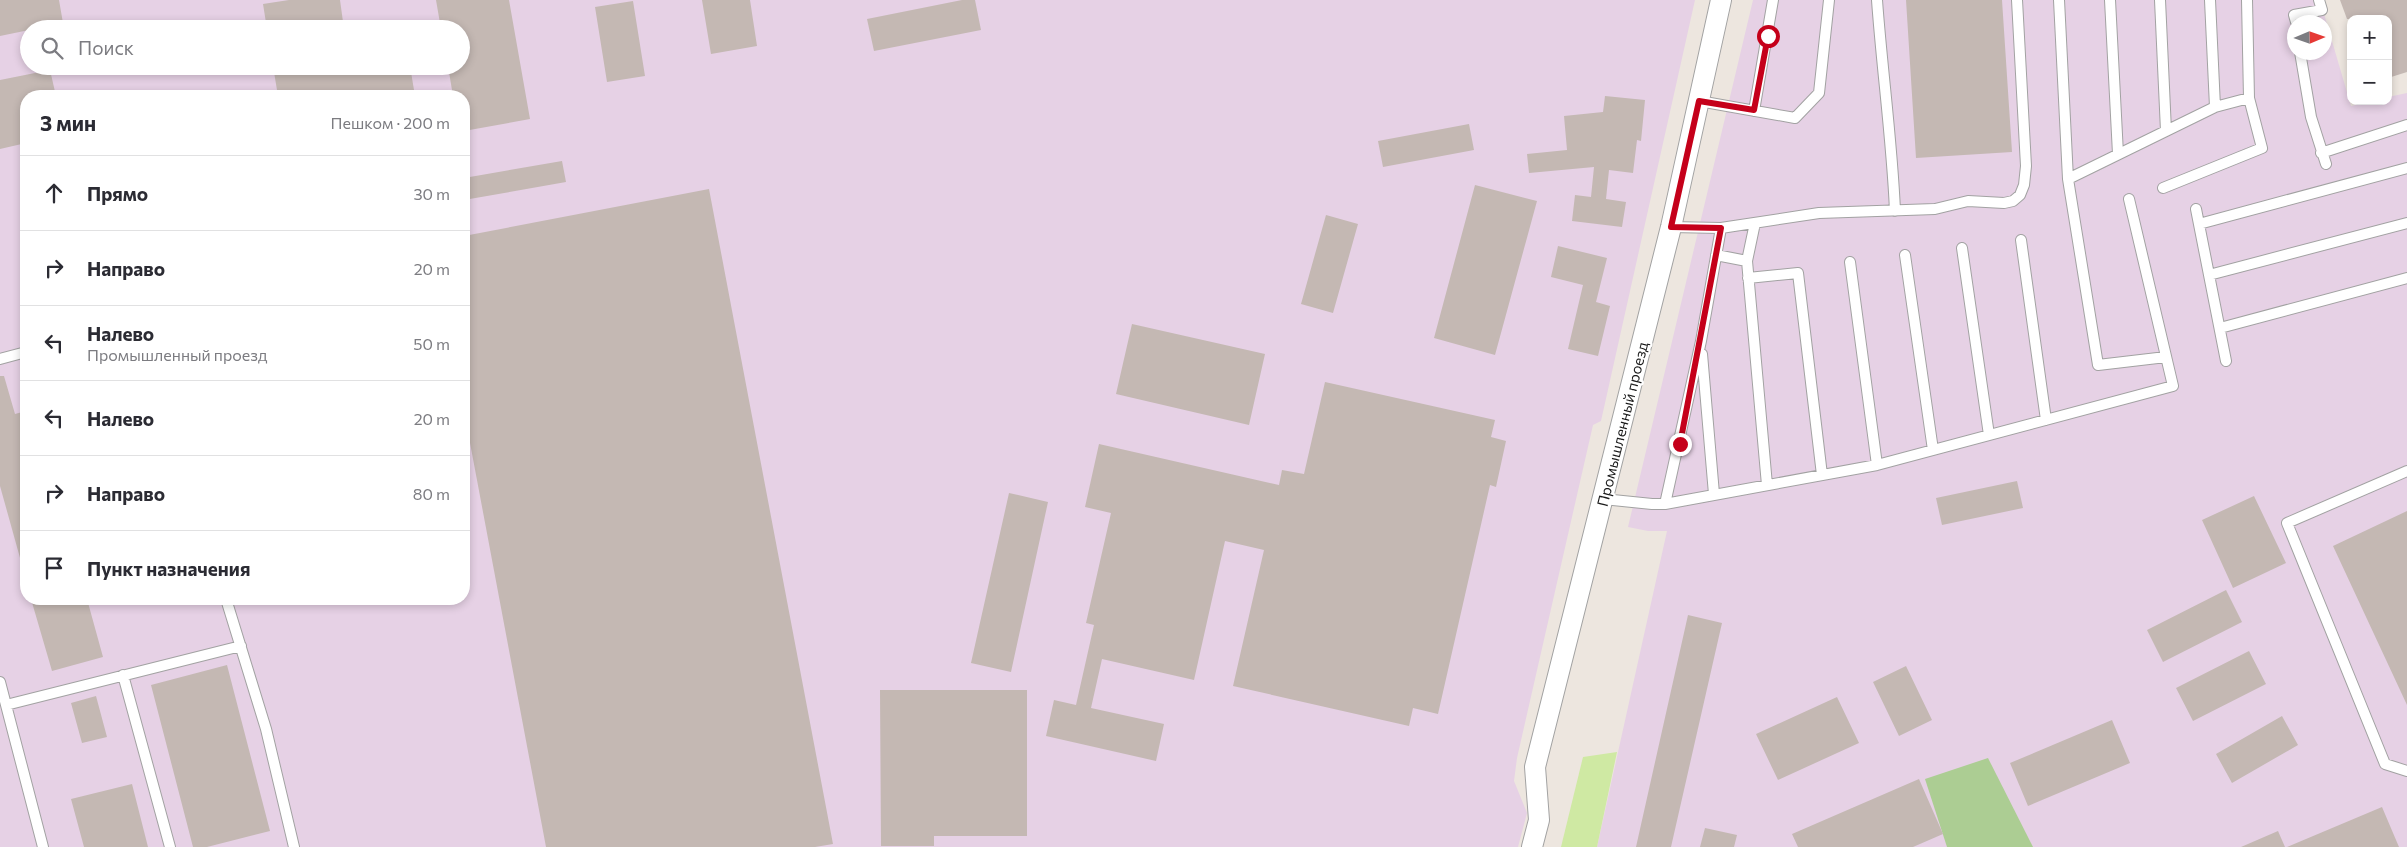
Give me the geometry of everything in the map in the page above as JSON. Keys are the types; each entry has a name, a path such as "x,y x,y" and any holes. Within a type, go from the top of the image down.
{"street":[{"name":"Промышленный проезд","path":"1532,847 1539,820 1534,767 1671,227 1721,0"}],"lane":[{"path":"1754,110 1773,0"},
{"path":"1699,101 1795,118 1819,93 1829,0"},
{"path":"1877,0 1884,90 1893,163 1895,211"},
{"path":"1671,227 1721,228 1819,214 1935,209 1968,201 2004,203 2013,201 2020,195 2024,185 2026,166 2017,0"},
{"path":"2059,0 2068,179 2098,366 2166,357"},
{"path":"2110,0 2118,154"},
{"path":"2160,0 2166,132"},
{"path":"2210,0 2215,107"},
{"path":"2163,188 2262,148 2249,98 2246,0"},
{"path":"2294,15 2322,10 2319,0"},
{"path":"2301,60 2311,117 2326,164"},
{"path":"2068,179 2215,107 2249,98"},
{"path":"2321,153 2407,125"},
{"path":"2199,224 2407,168"},
{"path":"1603,499 1665,504 1822,475 1933,450 2173,386 2128,199"},
{"path":"2196,209 2226,361"},
{"path":"1754,223 1748,261 1748,278 1767,485"},
{"path":"2209,275 2407,223"},
{"path":"1665,504 1701,341 1721,228"},
{"path":"2022,240 2046,420"},
{"path":"1962,248 1989,435"},
{"path":"1905,255 1933,450"},
{"path":"1716,256 1748,261"},
{"path":"1850,262 1877,464"},
{"path":"1748,278 1798,273 1822,475"},
{"path":"2220,328 2407,278"},
{"path":"1701,341 1714,494"},
{"path":"0,359 20,354"},
{"path":"2407,471 2287,523 2385,764 2407,771"},
{"path":"228,605 266,729 294,847"},
{"path":"6,705 241,646"},
{"path":"123,675 170,847"},
{"path":"0,682 43,847"}],"shaded area":[{"path":"0,0 1695,0 1601,421 1593,425 1517,758 1514,781 1527,813 1518,847 0,847"},
{"path":"1753,0 2320,0 2324,15 2287,15 2287,60 2332,60 2332,41 2347,92 2347,105 2392,105 2392,96 2407,93 2407,847 1597,847 1667,531 1648,531 1628,527"}],"green space":[{"path":"1617,752 1597,847 1561,847 1583,757"},
{"path":"1988,758 2033,847 1947,847 1925,779"}],"building":[{"path":"0,0 59,0 62,20 20,20 20,32 0,36"},
{"path":"289,0 340,0 343,20 266,20 263,4"},
{"path":"436,0 509,0 530,119 470,130 470,90 452,90 450,75 470,75 470,20 439,20"},
{"path":"702,0 750,0 757,46 711,54"},
{"path":"962,0 975,0 981,30 874,51 867,19"},
{"path":"1906,0 2002,0 2012,152 1916,158"},
{"path":"2340,0 2407,0 2407,72 2392,77 2392,15 2347,15 2347,19"},
{"path":"633,1 645,76 607,82 595,7"},
{"path":"25,75 51,75 55,90 20,90 20,144 0,149 0,80"},
{"path":"274,75 412,75 414,90 277,90"},
{"path":"1605,96 1645,100 1641,141 1637,140 1633,173 1609,170 1606,199 1626,202 1622,227 1572,221 1575,195 1591,197 1594,167 1529,173 1527,154 1567,150 1564,116 1603,112"},
{"path":"1469,124 1474,150 1383,167 1378,141"},
{"path":"562,161 566,182 470,199 470,177"},
{"path":"1475,185 1537,201 1495,355 1434,338"},
{"path":"709,189 833,844 815,847 546,847 470,443 470,235"},
{"path":"1326,215 1358,224 1333,313 1301,304"},
{"path":"1558,246 1607,258 1596,302 1610,306 1598,356 1568,349 1583,285 1551,277"},
{"path":"1132,324 1265,354 1249,425 1116,394"},
{"path":"0,376 4,376 15,414 20,413 20,558 0,486"},
{"path":"1325,382 1495,420 1491,437 1506,441 1496,487 1490,485 1438,714 1413,708 1409,726 1233,686 1264,550 1225,541 1194,680 1102,659 1091,708 1164,724 1156,761 1046,736 1054,700 1076,705 1094,625 1086,623 1111,513 1085,507 1099,444 1279,485 1282,470 1304,474"},
{"path":"2017,481 2023,508 1942,525 1936,498"},
{"path":"1009,493 1048,502 1011,672 971,663"},
{"path":"2254,496 2286,563 2233,588 2202,520"},
{"path":"2407,511 2407,705 2333,546"},
{"path":"2226,590 2242,622 2163,662 2147,630"},
{"path":"33,605 89,605 103,657 52,671"},
{"path":"1688,615 1722,623 1671,847 1636,847"},
{"path":"2249,651 2266,684 2193,721 2176,688"},
{"path":"227,665 270,831 207,847 193,847 151,685"},
{"path":"1906,666 1932,720 1899,736 1873,682"},
{"path":"880,690 1027,690 1027,836 934,836 934,846 881,846"},
{"path":"96,696 107,737 82,743 71,703"},
{"path":"1837,697 1859,743 1778,780 1756,734"},
{"path":"2282,716 2298,745 2232,783 2216,754"},
{"path":"2112,720 2130,763 2028,806 2010,763"},
{"path":"1919,779 1943,834 1913,847 1798,847 1792,834"},
{"path":"132,784 148,847 84,847 71,799"},
{"path":"2382,807 2399,847 2287,847"},
{"path":"1705,828 1737,835 1734,847 1700,847"},
{"path":"2278,831 2285,847 2241,847"}],"route":[{"path":"1680,444 1721,228 1671,227 1699,101 1754,110 1768,36"}]}
